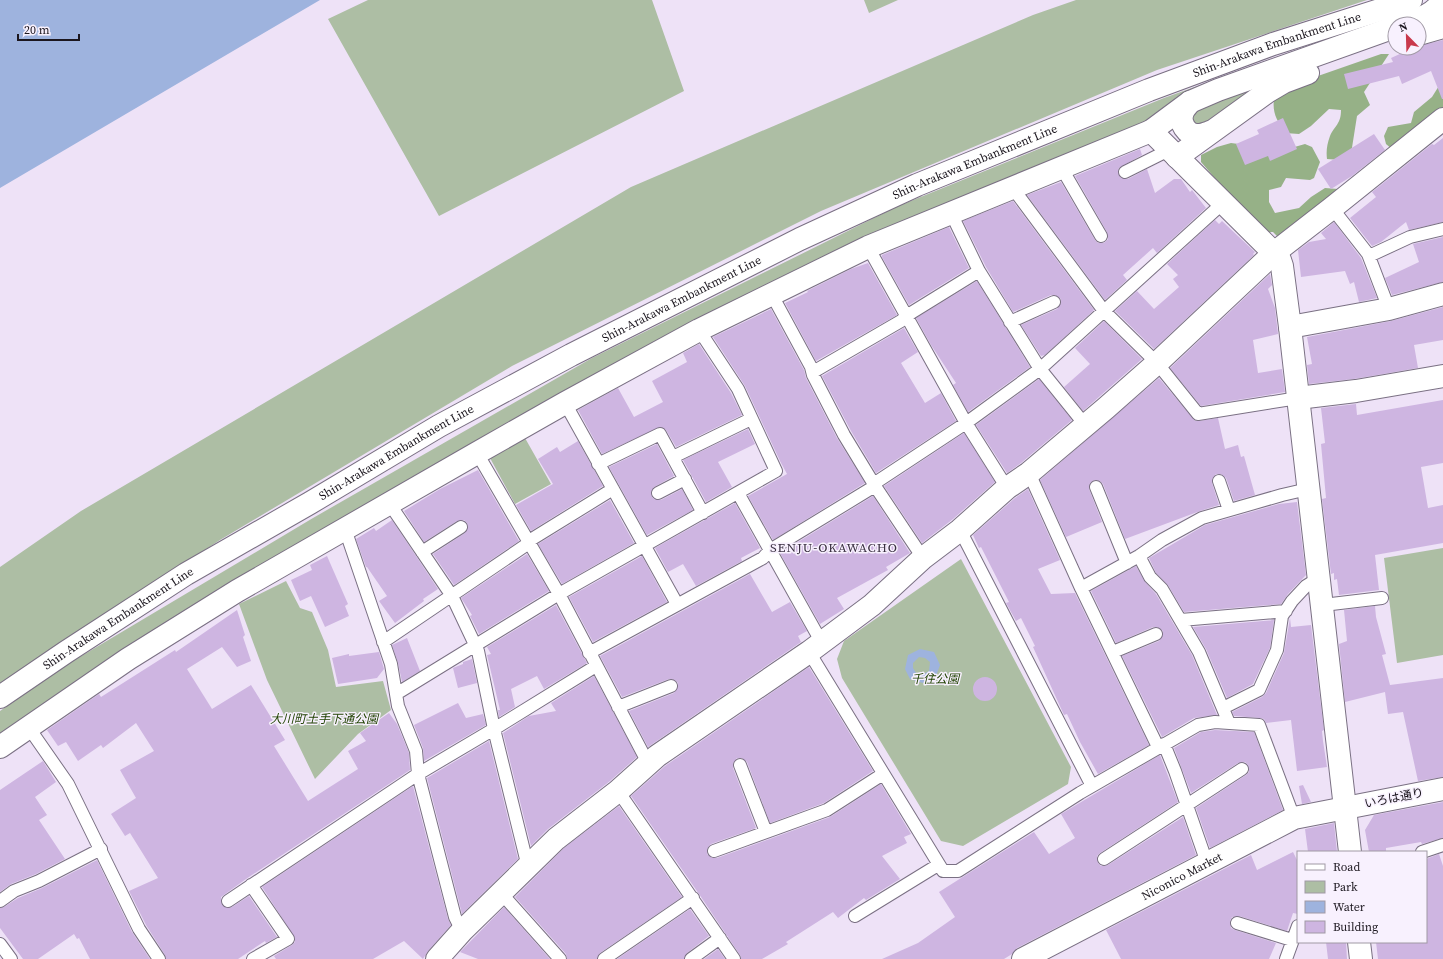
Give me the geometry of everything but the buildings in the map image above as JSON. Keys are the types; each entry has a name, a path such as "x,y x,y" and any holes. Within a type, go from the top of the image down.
{"street":[{"name":"Shin-Arakawa Embankment Line","path":"0,697 186,574 310,503 439,426 571,355 800,239 917,185 1149,90 1273,44 1411,0"},
{"path":"1426,16 1434,11 1443,0"},
{"path":"1427,32 1443,27"},
{"name":"Shin-Arakawa Embankment Line","path":"0,747 128,659 237,591 565,403 700,330 868,247 1151,131 1190,102 1218,90 1387,30"},
{"path":"1173,154 1210,132 1267,92 1284,82 1387,44"},
{"path":"1190,102 1182,113 1181,121 1183,126 1191,134 1198,136 1210,132"},
{"path":"445,957 462,931 556,839 618,791 648,763 815,648 872,605 923,558 960,530 1007,488 1029,473 1086,426 1157,363 1274,253 1443,119"},
{"path":"1151,131 1274,253 1280,260 1282,266 1323,605 1350,851"},
{"path":"1290,327 1389,309 1443,294"},
{"path":"1298,398 1356,391 1443,376"},
{"name":"いろは通り","path":"1345,808 1443,789"},
{"name":"Niconico Market","path":"1023,959 1294,818 1345,808"},
{"path":"1359,943 1361,959"}],"lane":[{"path":"1125,172 1173,154"},
{"path":"1061,167 1101,236"},
{"path":"1012,187 1104,310 1157,363 1198,414 1298,398"},
{"path":"589,653 763,558 770,550 875,486 878,481 966,423 1040,369 1223,202"},
{"path":"1332,208 1369,256 1389,309"},
{"path":"951,213 979,271 1010,322 1040,369 1086,426"},
{"path":"1369,256 1410,237 1443,229"},
{"path":"868,247 966,423 1007,488"},
{"path":"813,372 901,321 910,313 979,271"},
{"path":"772,295 813,372 844,435 875,486 923,558"},
{"path":"1010,322 1054,302"},
{"path":"396,694 559,594 776,471 738,389 700,330"},
{"path":"565,403 677,604"},
{"path":"673,457 751,419"},
{"path":"598,464 660,434 703,513"},
{"path":"477,453 559,594 648,763"},
{"path":"1029,473 1113,652 1175,771 1207,863"},
{"path":"658,493 685,479"},
{"path":"1219,481 1228,510"},
{"path":"1096,487 1127,563"},
{"path":"1082,588 1202,518 1308,488"},
{"path":"383,642 529,543 532,539 613,489"},
{"path":"738,493 770,550 815,648 883,774 943,871 958,872 1080,793 1198,725 1215,722 1260,725 1294,818"},
{"path":"390,503 452,596 478,651 494,729 528,867"},
{"path":"422,552 461,527"},
{"path":"345,529 391,664 398,706 416,751 418,774 455,917 462,931"},
{"path":"960,530 1092,786"},
{"path":"1139,556 1150,577 1162,589 1199,652 1229,723"},
{"path":"1223,708 1259,690 1277,650 1282,616 1292,601 1306,586 1319,578"},
{"path":"1323,605 1382,598"},
{"path":"1181,620 1286,611"},
{"path":"1113,652 1156,634"},
{"path":"228,901 418,774 596,666"},
{"path":"618,707 671,686"},
{"path":"29,728 68,784 139,929 159,959"},
{"path":"740,765 766,832"},
{"path":"1104,858 1242,769"},
{"path":"714,851 827,810 883,774"},
{"path":"618,791 734,959"},
{"path":"1425,851 1443,845"},
{"path":"0,901 14,891 39,881 101,849"},
{"path":"855,916 938,865"},
{"path":"251,885 288,939 270,955 253,959"},
{"path":"501,893 560,959"},
{"path":"604,959 692,898"},
{"path":"1237,923 1292,940"},
{"path":"1286,959 1297,928"},
{"path":"691,959 720,938"},
{"path":"0,944 11,959"}],"green space":[{"path":"368,0 652,0 684,91 439,216 328,19"},
{"path":"864,0 898,0 869,13"},
{"path":"1076,0 1367,0 1157,70 821,211 512,366 220,540 0,686 0,567 81,511 631,187 1033,15"},
{"path":"1419,6 1396,16 1391,16"},
{"path":"1387,18 1387,20 1163,115 921,214 0,734 0,711 63,667 313,518 592,358 896,207 1164,98"},
{"path":"1381,54 1387,54 1388,56 1364,92 1370,105 1357,116 1351,154 1341,160 1327,159 1327,150 1330,136 1339,121 1341,110 1329,109 1311,126 1299,134 1285,133 1275,115 1275,94 1295,84"},
{"path":"1264,81 1200,127 1192,121 1193,107"},
{"path":"1442,81 1443,112 1393,150 1386,144 1384,136 1388,127 1411,123 1414,112 1432,97"},
{"path":"1231,143 1284,150 1305,144 1312,147 1320,162 1314,178 1310,180 1286,178 1281,187 1269,190 1269,202 1275,213 1299,208 1311,197 1325,188 1338,189 1337,194 1278,237 1273,232 1267,232 1233,199 1201,162 1201,155 1217,147"},
{"path":"525,438 551,484 515,504 490,458"},
{"path":"1443,548 1443,655 1397,663 1384,558"},
{"name":"千住公園","path":"961,559 1071,767 1068,784 963,846 941,841 842,678 837,659 844,641"},
{"name":"大川町土手下通公園","path":"286,581 300,608 312,612 328,650 336,687 383,681 391,710 358,734 315,779 267,680 239,604"}],"water":[{"path":"0,0 320,0 0,188"},
{"path":"920,649 934,652 940,665 936,676 923,683 910,679 905,669 908,655","holes":["919,657 925,658 930,662 929,671 924,674 916,673 913,668 913,663"]}],"district":[{"name":"SENJU-OKAWACHO","path":"834,547"}]}
